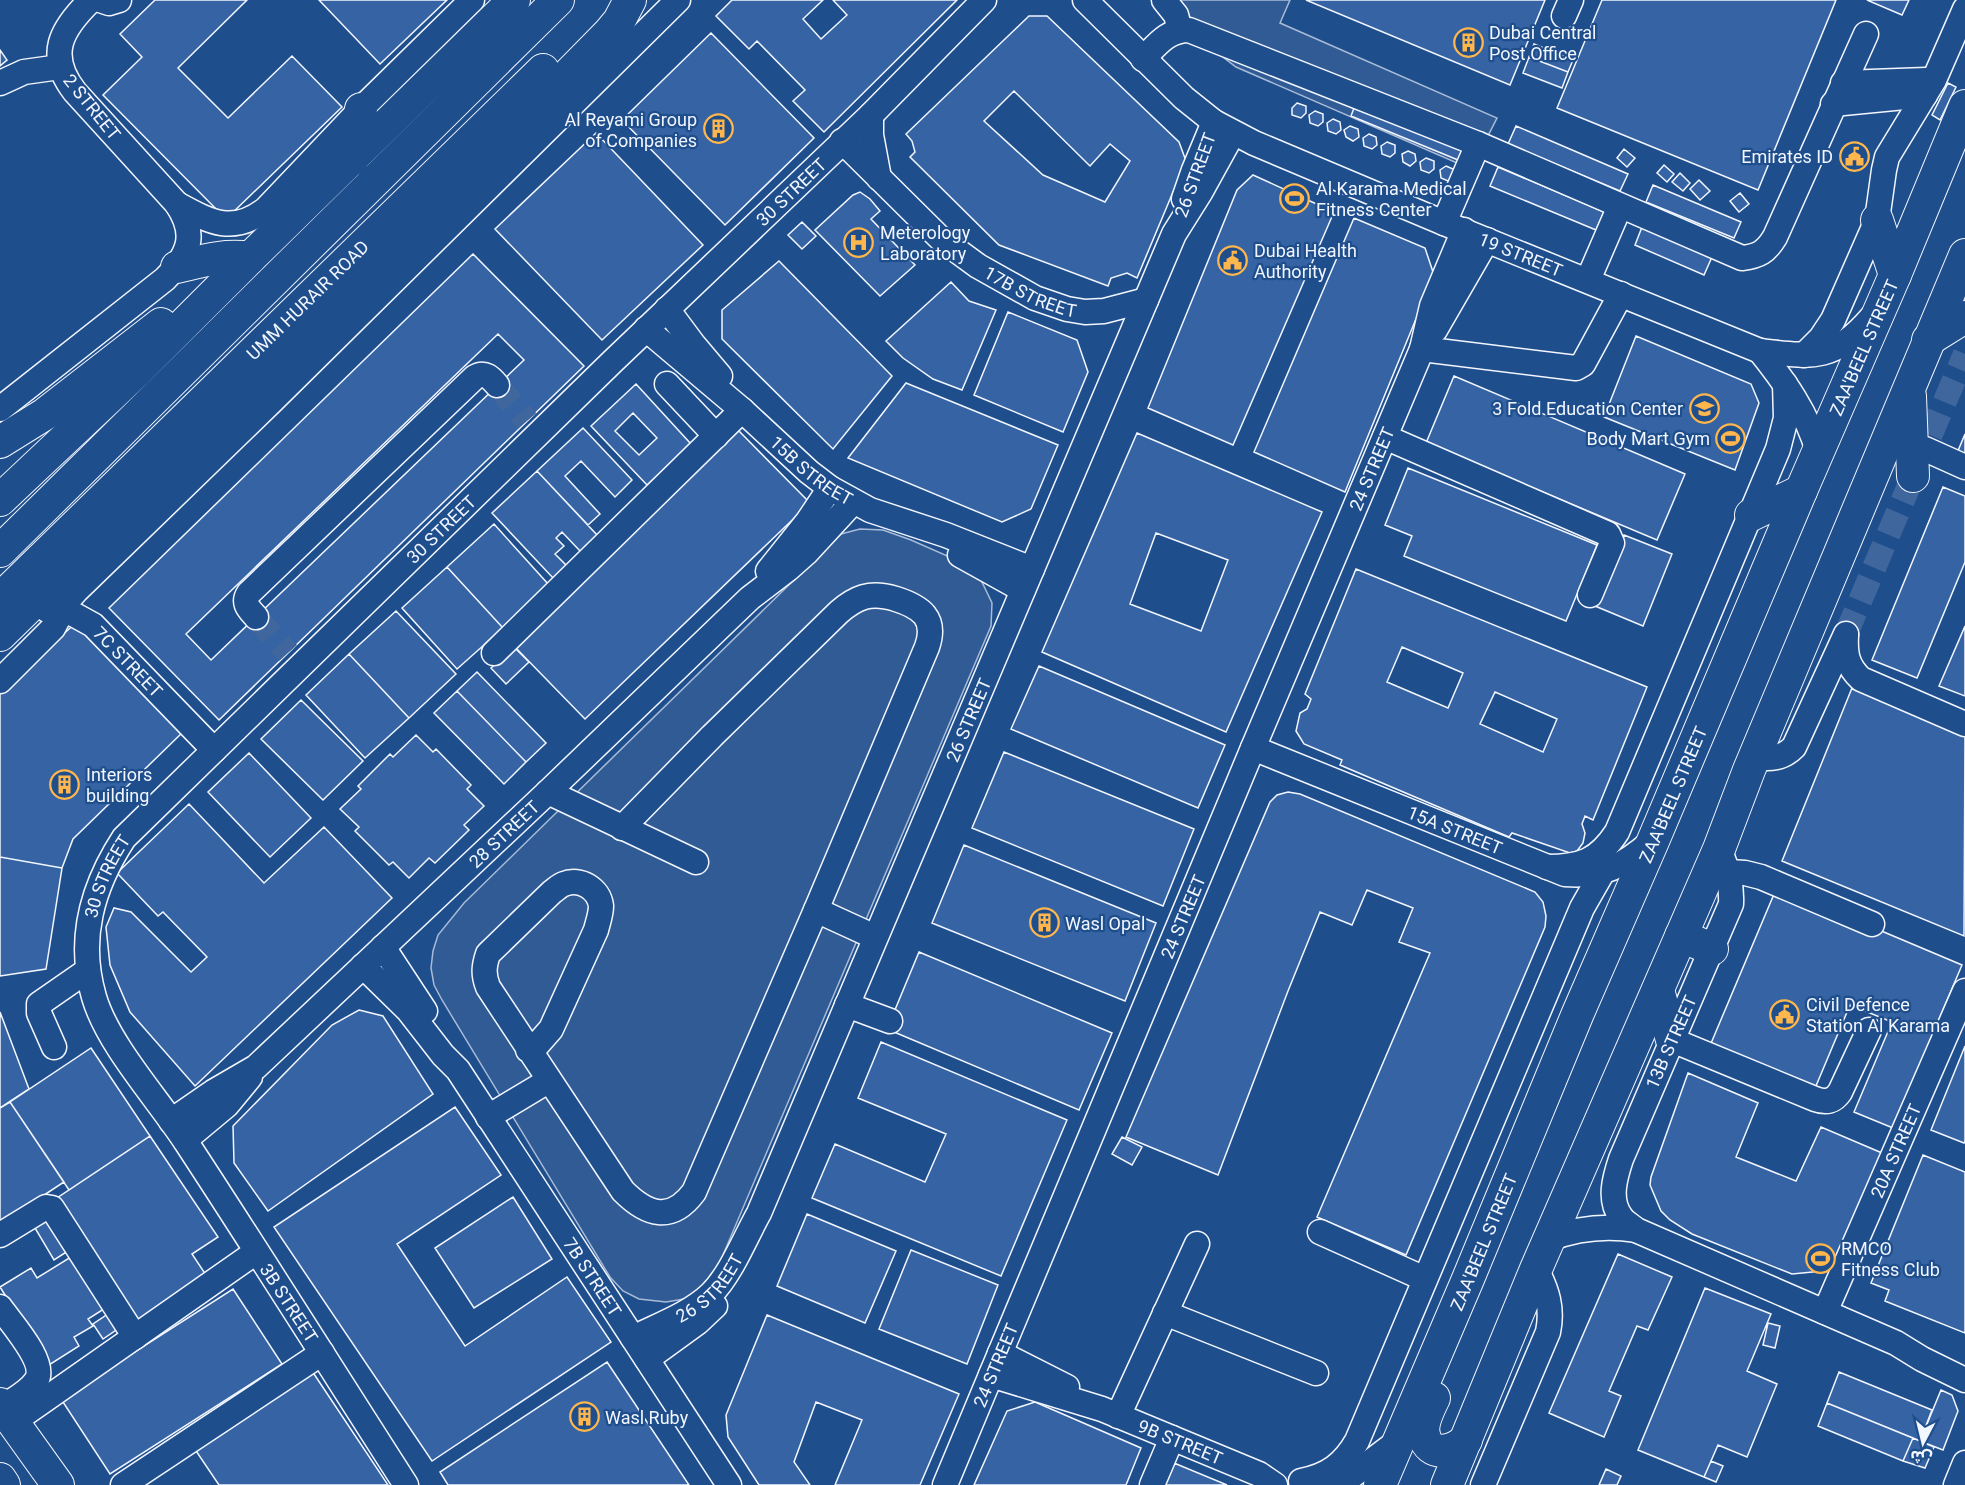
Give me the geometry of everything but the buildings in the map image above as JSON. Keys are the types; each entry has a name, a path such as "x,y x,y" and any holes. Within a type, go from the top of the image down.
{"main road":[{"path":"0,500 138,370 514,0"},
{"name":"UMM HURAIR ROAD","path":"0,551 558,0"},
{"name":"UMM HURAIR ROAD","path":"13,604 615,0"},
{"path":"0,635 13,604 425,220 609,33 619,21 630,0"},
{"path":"352,160 361,109"},
{"name":"ZAA'BEEL STREET","path":"1380,1485 1537,1110 1963,116"},
{"path":"1877,220 1895,275"},
{"path":"1447,1485 1536,1269 1681,936 1724,861 1755,757 1965,255"},
{"path":"177,267 216,257 250,258"},
{"path":"0,442 45,414 175,313 211,296"},
{"path":"1928,340 1965,317"},
{"path":"1909,386 1919,462"},
{"path":"1750,515 1801,491"},
{"path":"1681,936 1712,949"},
{"path":"1658,990 1672,1040"},
{"path":"1466,1440 1459,1447 1449,1451 1438,1450 1428,1444 1423,1434 1429,1410 1470,1311 1473,1295 1468,1279"},
{"path":"5,1411 58,1485"},
{"path":"0,1479 4,1485"}],"street":[{"name":"2 STREET","path":"91,0 74,16 64,31 59,49 60,67 75,92 177,204"},
{"path":"100,0 109,3 119,0"},
{"path":"177,204 214,222 242,223 255,218 472,0"},
{"path":"0,681 53,628 68,600 76,591 678,0"},
{"name":"30 STREET","path":"178,1131 104,1024 94,997 88,970 87,941 90,913 109,860 124,838 214,750 294,660 532,428 646,329 871,115 984,0"},
{"name":"19 STREET","path":"1085,0 1184,99 1224,128 1455,227 1760,351 1804,355 1820,354 1835,349 1849,341 1882,304"},
{"path":"1164,0 1176,15 1180,30"},
{"path":"1804,355 1821,338 1833,320 1877,220 1887,157 1930,88 1965,9"},
{"path":"1143,59 1165,37 1180,30 1188,30 1485,147 1742,258 1756,257 1768,249 1866,34"},
{"path":"0,83 24,72 60,67"},
{"path":"1838,94 1930,88"},
{"path":"871,115 871,135 879,178"},
{"name":"26 STREET","path":"633,1338 693,1307 712,1293 726,1274 759,1213 1177,228 1189,184 1224,128"},
{"name":"17B STREET","path":"842,141 941,239 978,266 1035,298 1067,309 1085,312 1104,311 1146,300"},
{"name":"24 STREET","path":"945,1485 1252,748 1422,349 1455,227 1485,147"},
{"path":"0,409 165,279 177,267 186,253 190,236 187,218 177,204"},
{"path":"1422,349 1576,368 1583,364 1627,209"},
{"name":"24 STREET","path":"1422,349 1447,311 1487,240"},
{"name":"15B STREET","path":"667,309 727,384 763,442 853,501 1027,579"},
{"name":"15B STREET","path":"646,329 742,410"},
{"path":"1760,351 1785,384 1808,423 1818,452"},
{"path":"256,617 246,603 249,593 475,377 481,374 488,375 497,385"},
{"path":"667,384 716,436"},
{"path":"1547,867 1582,864 1596,857 1608,846 1617,832 1783,434 1786,418 1785,384"},
{"path":"494,653 742,410"},
{"path":"1385,437 1608,534 1612,543 1590,595"},
{"path":"1919,462 1965,467"},
{"name":"28 STREET","path":"750,598 830,488"},
{"name":"28 STREET","path":"178,1131 213,1092 256,1067 750,598 806,553 853,501"},
{"path":"528,1050 545,1038 551,1029 596,930 601,904 596,893 587,885 575,882 563,884 488,954 484,964 484,976 488,987 528,1050 548,1081 623,1191 638,1206 650,1211 663,1212 686,1202 694,1192 816,910 930,637 927,618 912,604 880,596 854,600 729,719 622,828"},
{"name":"7C STREET","path":"13,604 62,611 84,618 214,750"},
{"path":"1755,757 1775,758 1789,752 1794,747 1846,634 1847,660 1852,671 1861,679 1965,724"},
{"name":"15A STREET","path":"1252,748 1565,874 1602,873 1620,866 1653,841"},
{"path":"548,792 696,862"},
{"path":"1724,861 1745,873 1761,877 1872,924"},
{"name":"13B STREET","path":"1636,1230 1620,1217 1613,1187 1621,1159 1731,904 1732,888 1724,861"},
{"path":"1301,1481 1328,1473 1340,1465 1350,1454 1357,1440 1582,908 1602,873"},
{"path":"816,910 875,937"},
{"name":"7B STREET","path":"383,947 445,1041 458,1070 729,1485"},
{"name":"7B STREET","path":"363,966 408,1010 443,1055 458,1070"},
{"path":"54,1047 39,1013 39,1004 88,970"},
{"name":"20A STREET","path":"1825,1312 1965,991"},
{"path":"850,998 893,1014"},
{"path":"1672,1040 1815,1099 1827,1101 1835,1098 1840,1092 1869,1029"},
{"path":"489,1117 548,1081"},
{"name":"3B STREET","path":"178,1131 406,1485"},
{"path":"0,1235 46,1207 52,1208 135,1337"},
{"name":"26 STREET","path":"647,1359 698,1322 723,1296 747,1255 759,1213"},
{"name":"13B STREET","path":"1549,1239 1583,1228 1619,1227 1636,1230 1896,1343 1922,1359 1965,1380"},
{"path":"1320,1232 1425,1279"},
{"path":"1110,1412 1166,1312 1197,1244"},
{"path":"5,1411 135,1337 256,1252"},
{"path":"1483,1485 1548,1332 1551,1310 1549,1299 1536,1269"},
{"path":"0,1307 35,1358 39,1371 36,1382 5,1411"},
{"path":"1166,1312 1316,1373"},
{"name":"13B STREET","path":"1896,1343 1926,1350 1965,1365"},
{"path":"123,1485 322,1353"},
{"name":"9B STREET","path":"995,1364 1066,1386 1110,1412 1267,1479 1323,1484 1349,1478 1399,1440"},
{"path":"1152,1485 1172,1438"},
{"path":"1956,1485 1965,1464"}],"shaded area":[{"path":"1180,0 1290,0 1280,23 1497,118 1471,169 1236,67 1171,17"},
{"path":"860,529 883,530 968,565 980,578 992,603 991,626 709,1285 690,1298 666,1302 639,1299 623,1291 610,1277 442,1000 434,985 431,968 433,951 438,935 464,903 841,534"}],"tunnel":[{"path":"1846,634 1965,354"},
{"path":"497,385 527,421"},
{"path":"256,617 288,653"}],"place":[{"name":"Dubai Central Post Office","path":"1468,42"},
{"name":"Al Reyami Group of Companies","path":"718,129"},
{"name":"Emirates ID","path":"1854,156"},
{"name":"Al Karama Medical Fitness Center","path":"1295,198"},
{"name":"Meterology Laboratory","path":"859,242"},
{"name":"Dubai Health Authority","path":"1233,260"},
{"name":"3 Fold Education Center","path":"1704,408"},
{"name":"Body Mart Gym","path":"1731,438"},
{"name":"Interiors building","path":"65,784"},
{"name":"Wasl Opal","path":"1044,923"},
{"name":"Civil Defence Station Al Karama","path":"1785,1014"},
{"name":"RMCO Fitness Club","path":"1820,1258"},
{"name":"Wasl Ruby","path":"584,1417"}]}
